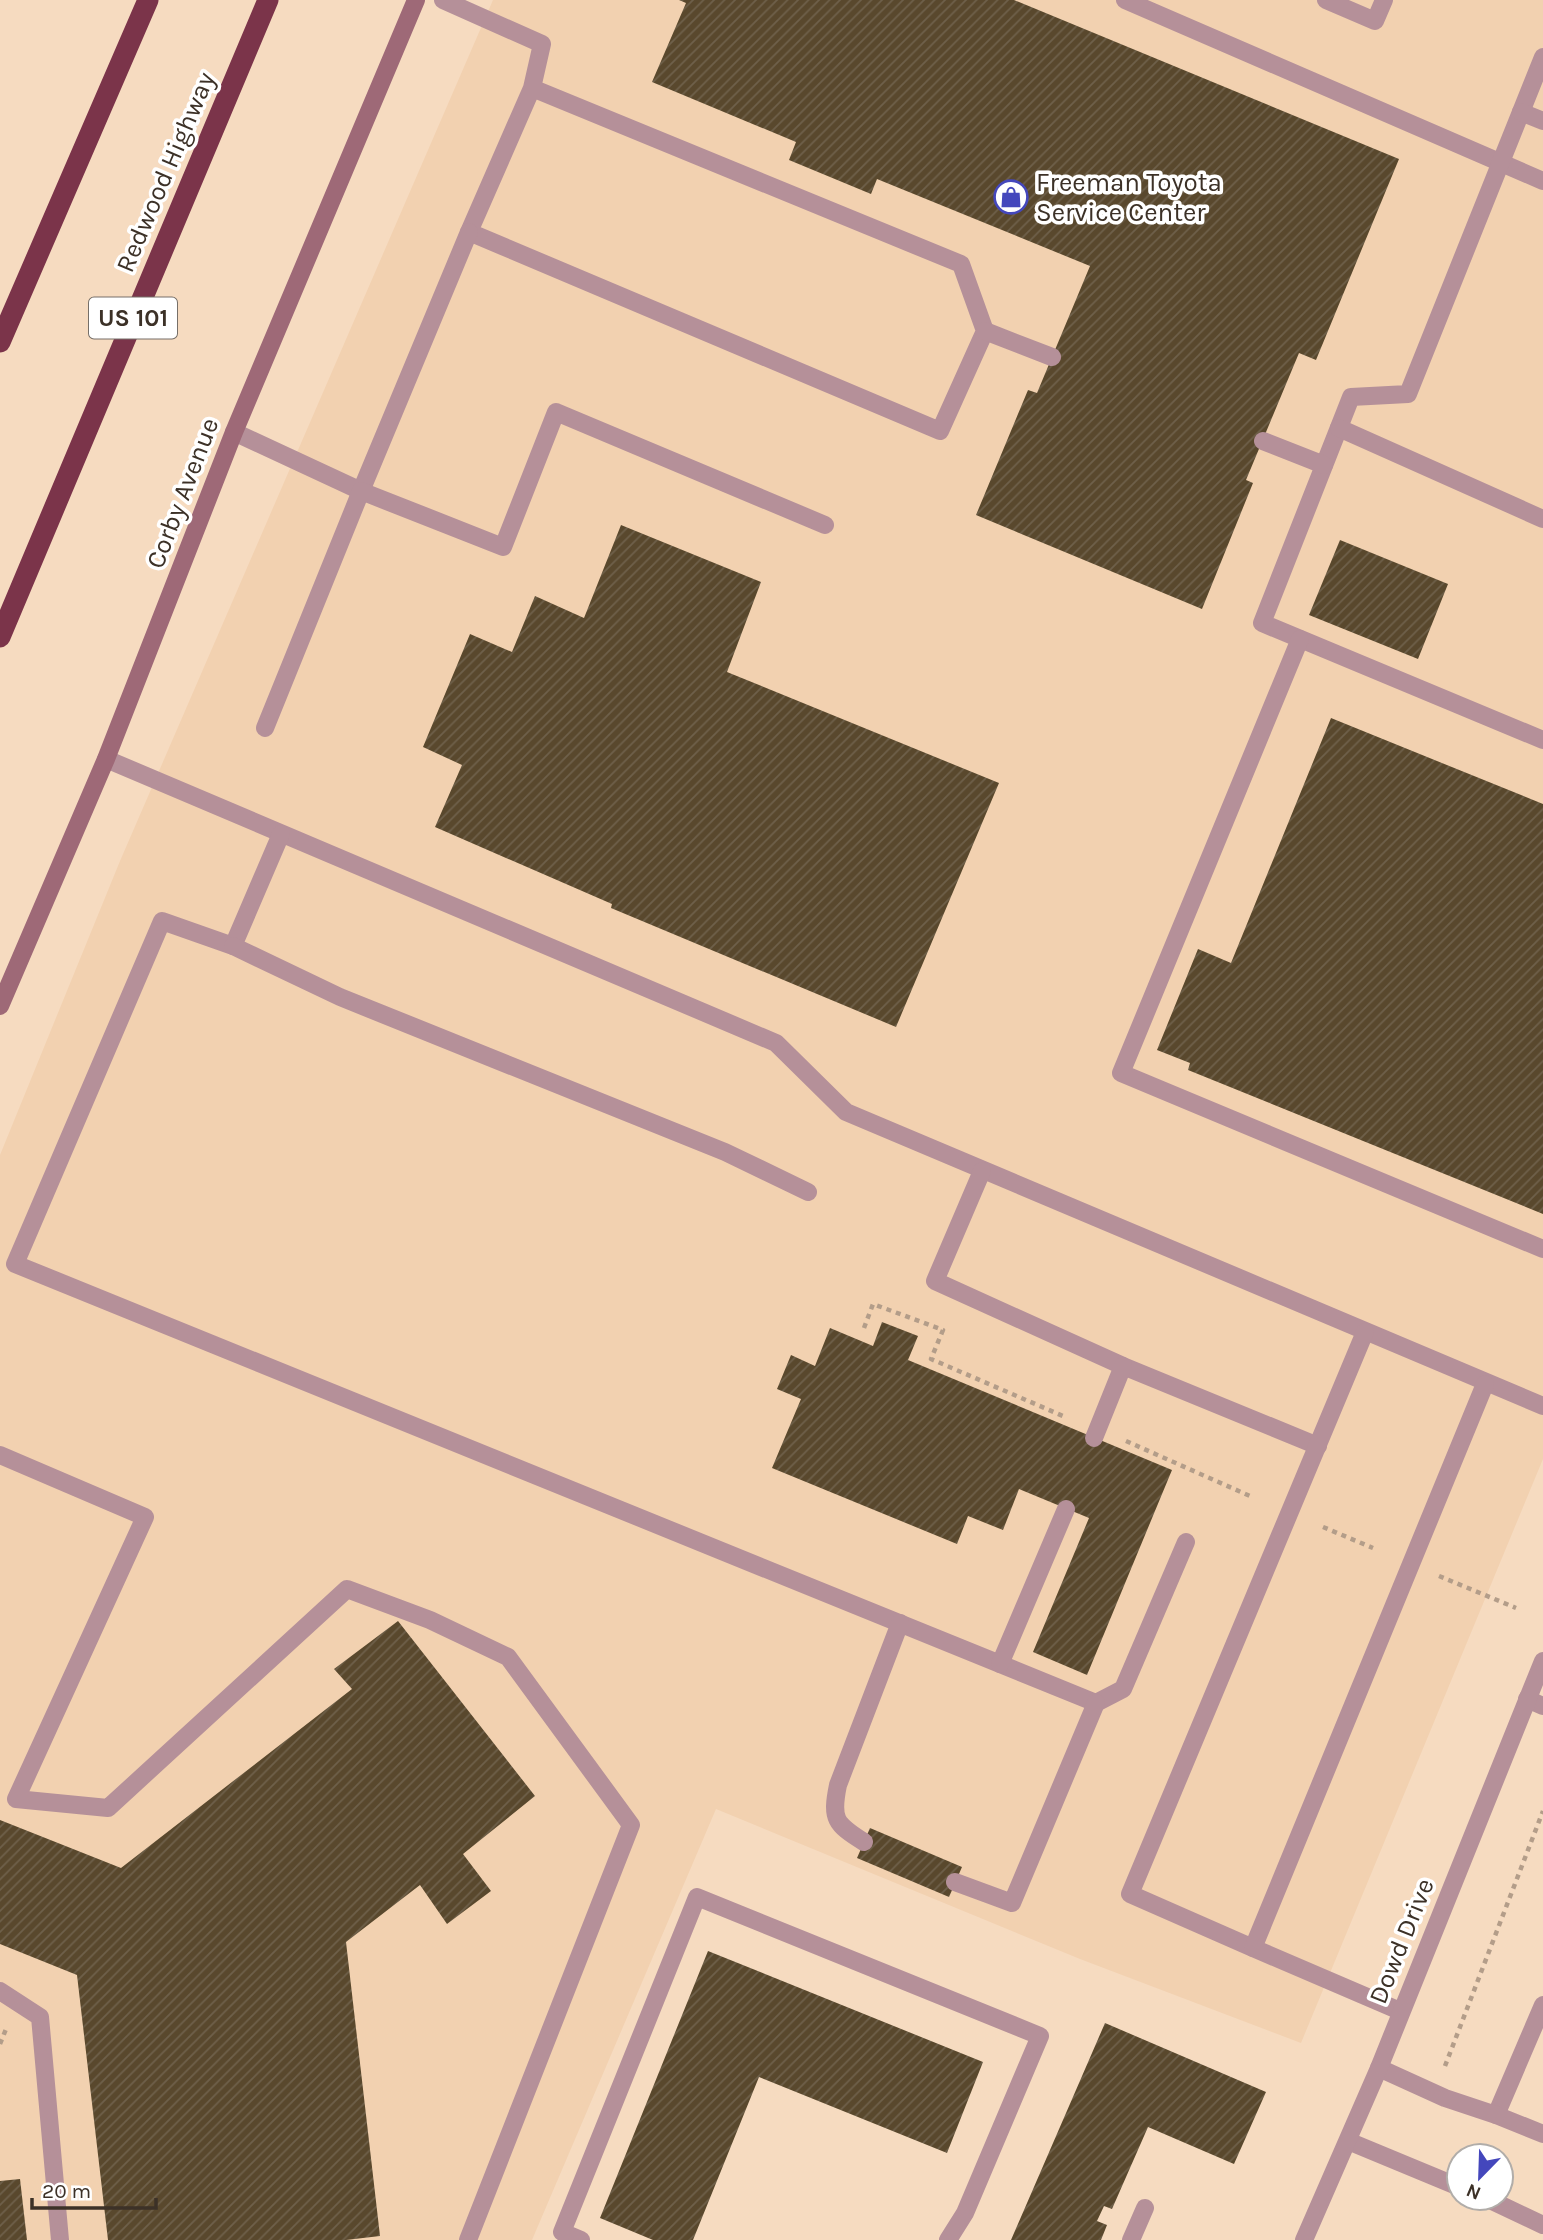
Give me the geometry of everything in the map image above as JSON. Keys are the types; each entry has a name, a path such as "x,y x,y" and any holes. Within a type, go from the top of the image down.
{"highway":[{"path":"0,342 148,0"},
{"name":"Redwood Highway","path":"0,637 268,0"}],"street":[{"name":"Corby Avenue","path":"0,1006 106,759 233,432 416,0"},
{"path":"265,728 469,232 532,88 542,44 443,0"},
{"path":"1125,0 1543,181"},
{"path":"1326,0 1375,21 1384,0"},
{"path":"1543,57 1408,394 1351,397 1262,623 1543,740"},
{"path":"469,232 940,431 985,331 961,264 532,88"},
{"path":"1521,112 1543,121"},
{"path":"985,331 1052,357"},
{"path":"233,432 361,491 503,548 556,412 825,525"},
{"path":"1339,428 1543,519"},
{"path":"1263,441 1324,465"},
{"path":"1300,639 1121,1073 1543,1250"},
{"path":"106,759 776,1043 846,1112 1485,1384 1543,1406"},
{"path":"233,946 281,834"},
{"path":"808,1192 725,1152 340,997 233,946 162,921 15,1264 1096,1703"},
{"path":"982,1171 935,1281 1123,1366 1318,1446"},
{"path":"1365,1332 1130,1894 1401,2011"},
{"path":"1094,1438 1123,1366"},
{"path":"1253,1948 1485,1384"},
{"path":"0,1455 145,1517 8,1798 108,1808 347,1589 430,1620 508,1657 631,1825 468,2240"},
{"path":"1000,1664 1066,1509"},
{"path":"955,1882 1012,1903 1096,1703 1123,1689 1186,1542"},
{"path":"864,1842 840,1827 833,1809 838,1785 900,1623"},
{"name":"Dowd Drive","path":"1304,2240 1535,1703 1543,1661"},
{"path":"581,2240 562,2232 697,1897 1040,2036 965,2213 948,2240"},
{"path":"0,1991 40,2017 60,2240"},
{"path":"1496,2115 1543,2005"},
{"path":"1379,2068 1446,2098 1543,2134"},
{"path":"1348,2141 1445,2181"},
{"path":"1131,2240 1144,2208"},
{"path":"1515,2212 1543,2225"}],"path":[{"path":"864,1328 873,1304 943,1330 931,1359 1063,1416"},
{"path":"1122,1439 1250,1496"},
{"path":"1323,1527 1373,1548"},
{"path":"1434,1574 1516,1608"},
{"path":"1441,2076 1543,1811"},
{"path":"0,2044 7,2028"}],"shaded area":[{"path":"493,0 1543,0 1543,1459 1301,2043 1080,1959 716,1809 532,2240 0,2240 0,1155 120,861"}],"building":[{"path":"679,0 1014,0 1399,159 1316,360 1299,353 1246,480 1253,483 1202,609 976,515 1028,390 1037,393 1090,266 877,179 871,194 789,160 796,142 652,82 686,3"},
{"path":"621,525 761,582 727,672 999,783 896,1027 611,908 612,904 435,827 462,765 423,747 470,634 512,652 535,596 584,618"},
{"path":"1340,540 1448,584 1418,659 1309,615"},
{"path":"1331,718 1543,804 1543,1214 1188,1070 1190,1063 1157,1050 1198,949 1231,963"},
{"path":"882,1322 918,1336 908,1360 1172,1470 1087,1675 1033,1652 1089,1518 1019,1489 1003,1530 968,1516 957,1544 772,1468 801,1399 777,1389 791,1355 815,1366 830,1328 873,1346"},
{"path":"398,1621 535,1796 463,1854 491,1891 447,1924 420,1885 346,1942 380,2236 346,2240 108,2240 77,1975 0,1944 0,1820 121,1868 352,1689 334,1669"},
{"path":"870,1828 962,1867 949,1897 857,1858"},
{"path":"708,1951 983,2062 947,2153 759,2077 693,2240 653,2240 600,2218"},
{"path":"1105,2023 1266,2092 1234,2164 1148,2127 1112,2209 1104,2206 1097,2221 1107,2225 1101,2240 1011,2240"},
{"path":"20,2179 27,2240 0,2240 0,2181"}],"place":[{"name":"Freeman Toyota Service Center","path":"1011,197"}]}
